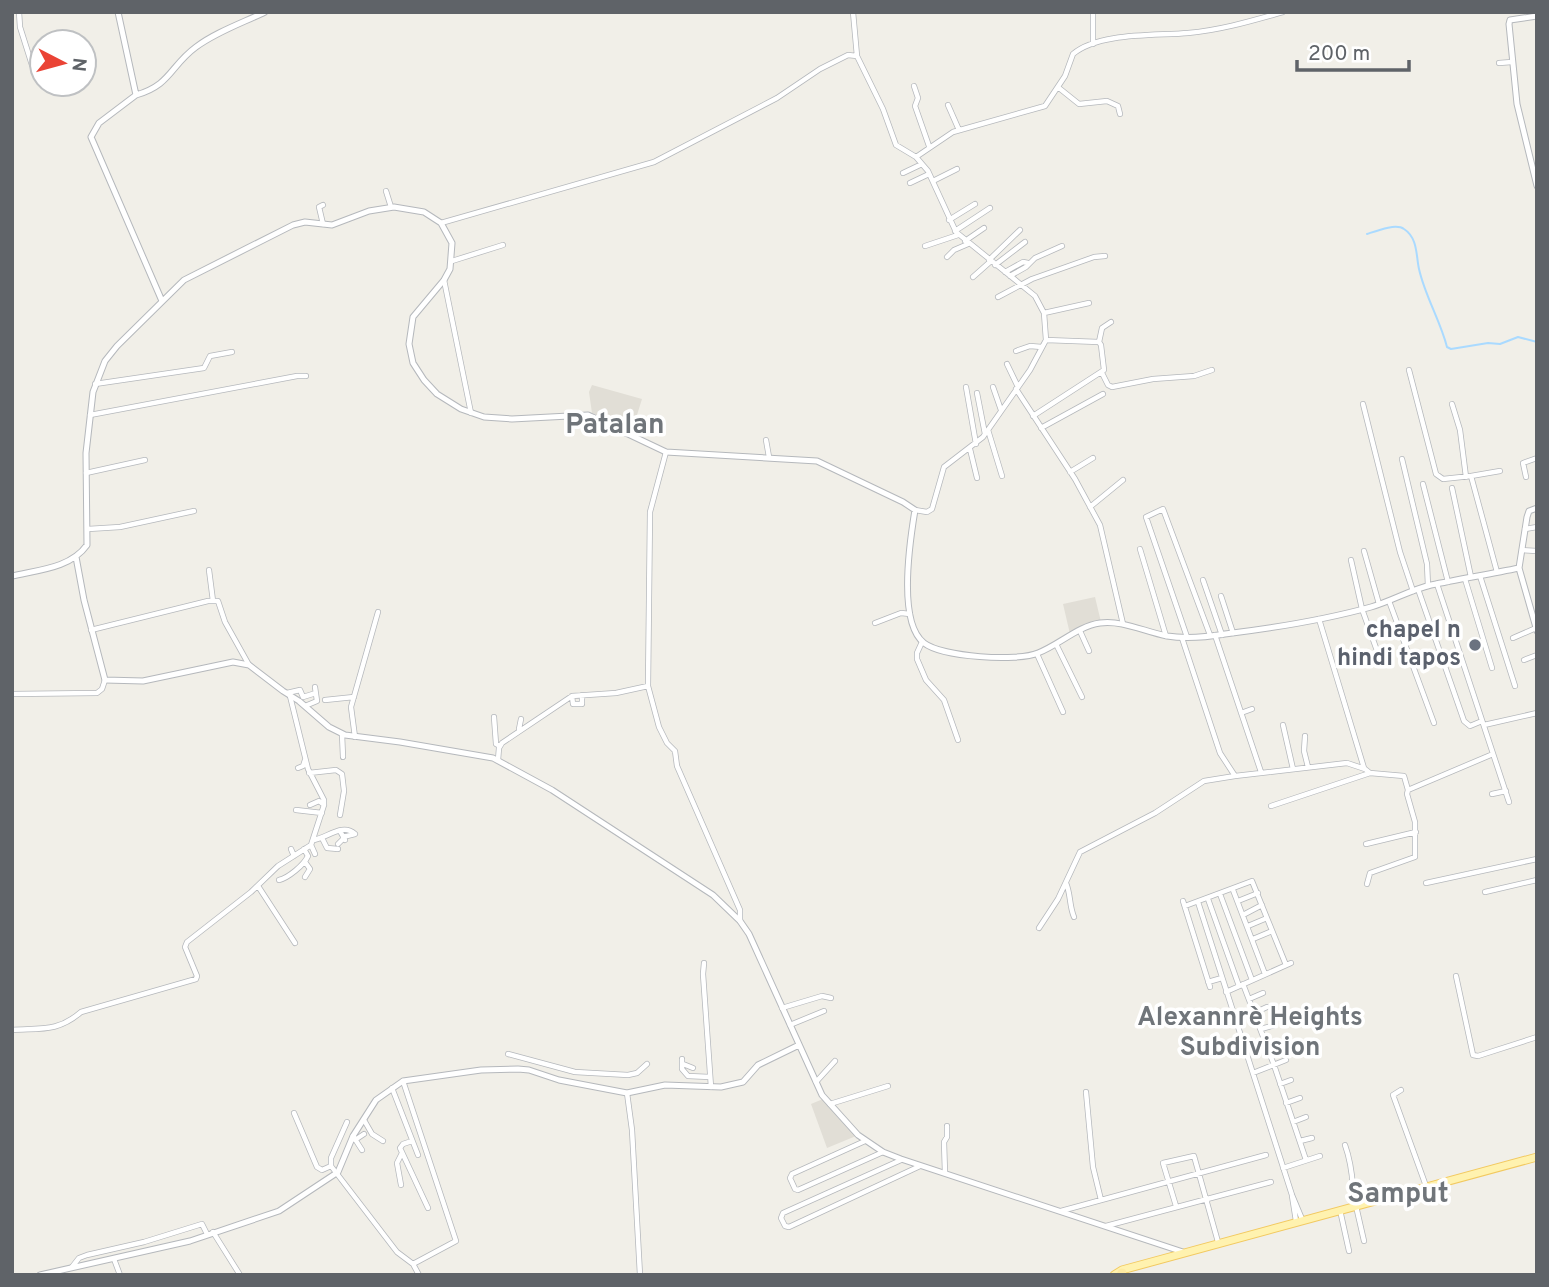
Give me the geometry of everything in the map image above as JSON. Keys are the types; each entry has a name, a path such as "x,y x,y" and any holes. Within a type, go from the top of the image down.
{"main road":[{"path":"1120,1273 1298,1217 1354,1206 1537,1157"}],"street":[{"path":"19,12 20,27 28,52"},
{"path":"118,12 136,95"},
{"path":"162,301 94,145 92,133 104,118 136,95 162,84 197,46 233,25 265,12"},
{"path":"12,576 64,563 76,557 87,545 86,473 95,384 110,354 184,279 299,223 336,224 369,211 391,207 424,212 441,223 452,243 452,261 444,280 413,317 409,334 411,357 419,373 437,394 471,413 512,419 593,416 666,452 769,457 821,463 915,510 927,512 932,509 943,470 976,444 986,432 1043,347 1046,340 1044,313 1039,302 1023,285 957,233 929,174 916,157 896,145 883,109 857,56 853,12"},
{"path":"1093,12 1093,44"},
{"path":"916,157 929,146 959,130 1045,106 1059,88 1073,54 1093,44 1129,36 1190,33 1222,28 1283,12"},
{"path":"1537,16 1510,20 1517,103 1537,186"},
{"path":"441,223 654,162 778,98 820,69 848,55 857,56"},
{"path":"1499,63 1512,62"},
{"path":"914,86 918,98 915,106 929,146"},
{"path":"1059,88 1079,104 1107,101 1116,104 1120,114"},
{"path":"948,105 959,130"},
{"path":"903,173 922,164"},
{"path":"933,181 957,169"},
{"path":"910,183 929,174"},
{"path":"386,191 391,207"},
{"path":"949,219 975,204"},
{"path":"323,205 319,207 323,225"},
{"path":"925,246 957,233 990,208"},
{"path":"947,257 984,228"},
{"path":"992,262 1020,230"},
{"path":"973,277 1025,242"},
{"path":"452,261 503,244"},
{"path":"1008,274 1023,262 1028,263 1062,246"},
{"path":"998,297 1032,279 1094,257 1105,256"},
{"path":"444,280 471,413"},
{"path":"1044,313 1089,303"},
{"path":"1111,322 1102,328 1099,342 1102,373 1112,387 1153,379 1194,376 1212,370"},
{"path":"1046,340 1099,342"},
{"path":"1016,351 1030,346 1043,347"},
{"path":"95,384 204,368 210,356 232,352"},
{"path":"1007,364 1017,388 1070,472 1102,530 1123,624"},
{"path":"1409,370 1436,474 1443,479 1500,471"},
{"path":"1033,415 1102,373"},
{"path":"90,415 306,376"},
{"path":"966,387 976,444"},
{"path":"993,387 1001,410"},
{"path":"976,393 986,432 1002,476"},
{"path":"1041,428 1103,394"},
{"path":"1363,404 1401,552 1464,721 1470,726 1537,713"},
{"path":"1452,404 1469,476 1497,572"},
{"path":"766,440 769,457"},
{"path":"970,448 978,478"},
{"path":"666,452 650,512 648,686 659,727 664,739 675,751 677,766 740,910 740,921"},
{"path":"1070,472 1093,457"},
{"path":"1526,477 1523,463 1537,458"},
{"path":"86,473 145,460"},
{"path":"1402,460 1427,564 1428,586"},
{"path":"1090,508 1122,480"},
{"path":"1423,484 1448,582"},
{"path":"1452,488 1468,578 1492,668"},
{"path":"1513,638 1536,629 1519,568 1528,513 1537,508"},
{"path":"1216,635 1163,509 1146,516 1220,752 1235,776"},
{"path":"915,510 907,560 910,614 915,631 922,642 951,653 1006,657 1037,654 1101,623 1123,624 1166,636 1185,638 1233,633 1362,609 1428,586 1519,568"},
{"path":"88,529 120,527 194,511"},
{"path":"1525,529 1537,527"},
{"path":"1140,549 1166,636"},
{"path":"1522,550 1537,551"},
{"path":"1364,551 1379,604"},
{"path":"12,694 97,693 102,689 105,680 91,630 76,557"},
{"path":"1351,560 1362,609 1380,659"},
{"path":"209,570 213,601"},
{"path":"1480,576 1515,686"},
{"path":"1203,580 1216,635 1261,772"},
{"path":"1437,584 1509,802"},
{"path":"1222,596 1233,633"},
{"path":"91,630 213,601 220,602 225,622 249,665 342,734 442,749 498,761 552,790 713,895 740,921 761,956 815,1083 854,1132 865,1141 883,1152 921,1166 1183,1252"},
{"path":"1389,601 1434,723"},
{"path":"355,737 351,707 378,612"},
{"path":"875,623 901,613 910,614"},
{"path":"1319,618 1365,769"},
{"path":"1080,631 1089,652"},
{"path":"922,642 917,659 926,680 944,700 958,740"},
{"path":"1056,644 1082,697"},
{"path":"1037,654 1063,712"},
{"path":"1524,660 1537,655"},
{"path":"105,680 143,681 233,662 249,665"},
{"path":"498,761 500,746 519,730 572,696 648,686"},
{"path":"288,695 300,690 304,696 315,690 317,701 305,706"},
{"path":"288,695 309,773 324,805 313,843 314,854"},
{"path":"572,696 574,705 579,705 582,704 582,695"},
{"path":"326,698 354,696"},
{"path":"1241,713 1252,709"},
{"path":"494,717 496,744 500,746"},
{"path":"519,730 521,719"},
{"path":"1283,725 1293,769"},
{"path":"342,734 343,757"},
{"path":"1305,736 1304,754 1308,766"},
{"path":"1408,790 1493,754"},
{"path":"298,768 303,765 305,759"},
{"path":"1039,928 1055,904 1083,850 1155,813 1204,781 1308,766 1350,763 1370,773"},
{"path":"309,773 336,770 342,774 344,791 340,815"},
{"path":"1271,806 1370,773 1404,776 1415,818 1415,856 1370,873 1367,884"},
{"path":"1492,794 1506,791"},
{"path":"310,805 319,801 324,805"},
{"path":"296,810 322,813"},
{"path":"12,1030 61,1026 72,1021 81,1012 196,979 186,944 293,856 322,838 340,831 347,829 355,834 344,838 338,846 327,848 322,838"},
{"path":"340,831 344,838"},
{"path":"1367,844 1416,832"},
{"path":"291,849 293,856"},
{"path":"279,880 305,862 308,856 304,849"},
{"path":"1426,883 1537,859"},
{"path":"305,862 310,869 305,877"},
{"path":"1485,892 1537,880"},
{"path":"1222,978 1209,984 1184,903 1198,902 1252,881 1288,964 1226,992"},
{"path":"1066,882 1074,917"},
{"path":"258,886 295,943"},
{"path":"1233,889 1265,974"},
{"path":"1238,901 1258,893"},
{"path":"1220,894 1252,980"},
{"path":"1208,898 1240,985 1261,1029 1306,1160"},
{"path":"1198,902 1298,1217"},
{"path":"1243,915 1262,905"},
{"path":"1248,926 1267,918"},
{"path":"1252,939 1272,932"},
{"path":"704,963 702,974 710,1087"},
{"path":"1457,976 1473,1055 1478,1056 1537,1037"},
{"path":"1249,999 1263,993"},
{"path":"782,1008 822,996 831,998"},
{"path":"1254,1013 1267,1007"},
{"path":"790,1025 824,1011"},
{"path":"1261,1029 1275,1025"},
{"path":"1267,1047 1281,1042"},
{"path":"40,1275 190,1241 270,1215 338,1172 354,1138 380,1096 402,1081 481,1070 518,1069 627,1093 665,1085 729,1086 743,1082 758,1065 799,1045"},
{"path":"508,1054 575,1073 628,1075 637,1073 647,1065"},
{"path":"1253,1073 1286,1060"},
{"path":"815,1083 835,1061"},
{"path":"693,1068 682,1062 682,1069 688,1076 710,1077"},
{"path":"575,1073 575,1082"},
{"path":"1280,1084 1291,1080"},
{"path":"402,1081 456,1241 413,1264"},
{"path":"830,1104 888,1086"},
{"path":"392,1088 418,1155"},
{"path":"1401,1090 1394,1095 1426,1186"},
{"path":"627,1093 632,1130 640,1275"},
{"path":"1086,1093 1093,1167 1101,1200"},
{"path":"1286,1103 1300,1098"},
{"path":"295,1113 317,1167 322,1170 331,1166"},
{"path":"1293,1122 1306,1117"},
{"path":"364,1120 372,1134 383,1140"},
{"path":"347,1122 331,1158 331,1166 397,1252 413,1264 419,1275"},
{"path":"945,1173 944,1142 947,1126"},
{"path":"354,1138 364,1134"},
{"path":"354,1138 362,1150"},
{"path":"1300,1141 1312,1138"},
{"path":"412,1141 400,1146 428,1208"},
{"path":"865,1141 792,1174 790,1178 794,1189 798,1190 883,1152"},
{"path":"1345,1145 1351,1163 1349,1171 1354,1206 1364,1241"},
{"path":"401,1185 397,1163 402,1153"},
{"path":"1176,1206 1164,1162 1194,1156 1218,1242"},
{"path":"1060,1212 1266,1156"},
{"path":"1283,1168 1320,1156"},
{"path":"901,1159 783,1213 781,1218 785,1226 789,1227 921,1166"},
{"path":"1104,1226 1271,1182"},
{"path":"1340,1209 1349,1251"},
{"path":"72,1268 79,1258 87,1255 144,1242 200,1224 204,1225 240,1275"},
{"path":"114,1259 120,1275"}],"shaded area":[{"path":"592,385 642,399 632,431 592,413 589,392"},
{"path":"1095,597 1101,622 1070,634 1063,604"},
{"path":"823,1099 856,1136 827,1148 811,1104"}],"waterway":[{"path":"1367,234 1400,227 1412,237 1422,279 1447,347 1451,349 1488,343 1500,344 1518,337 1537,342"}],"place":[{"name":"chapel n hindi tapos","path":"1475,645"}],"district":[{"name":"Patalan","path":"615,426"},
{"name":"Alexannrè Heights Subdivision","path":"1250,1033"},
{"name":"Samput","path":"1398,1195"}]}
